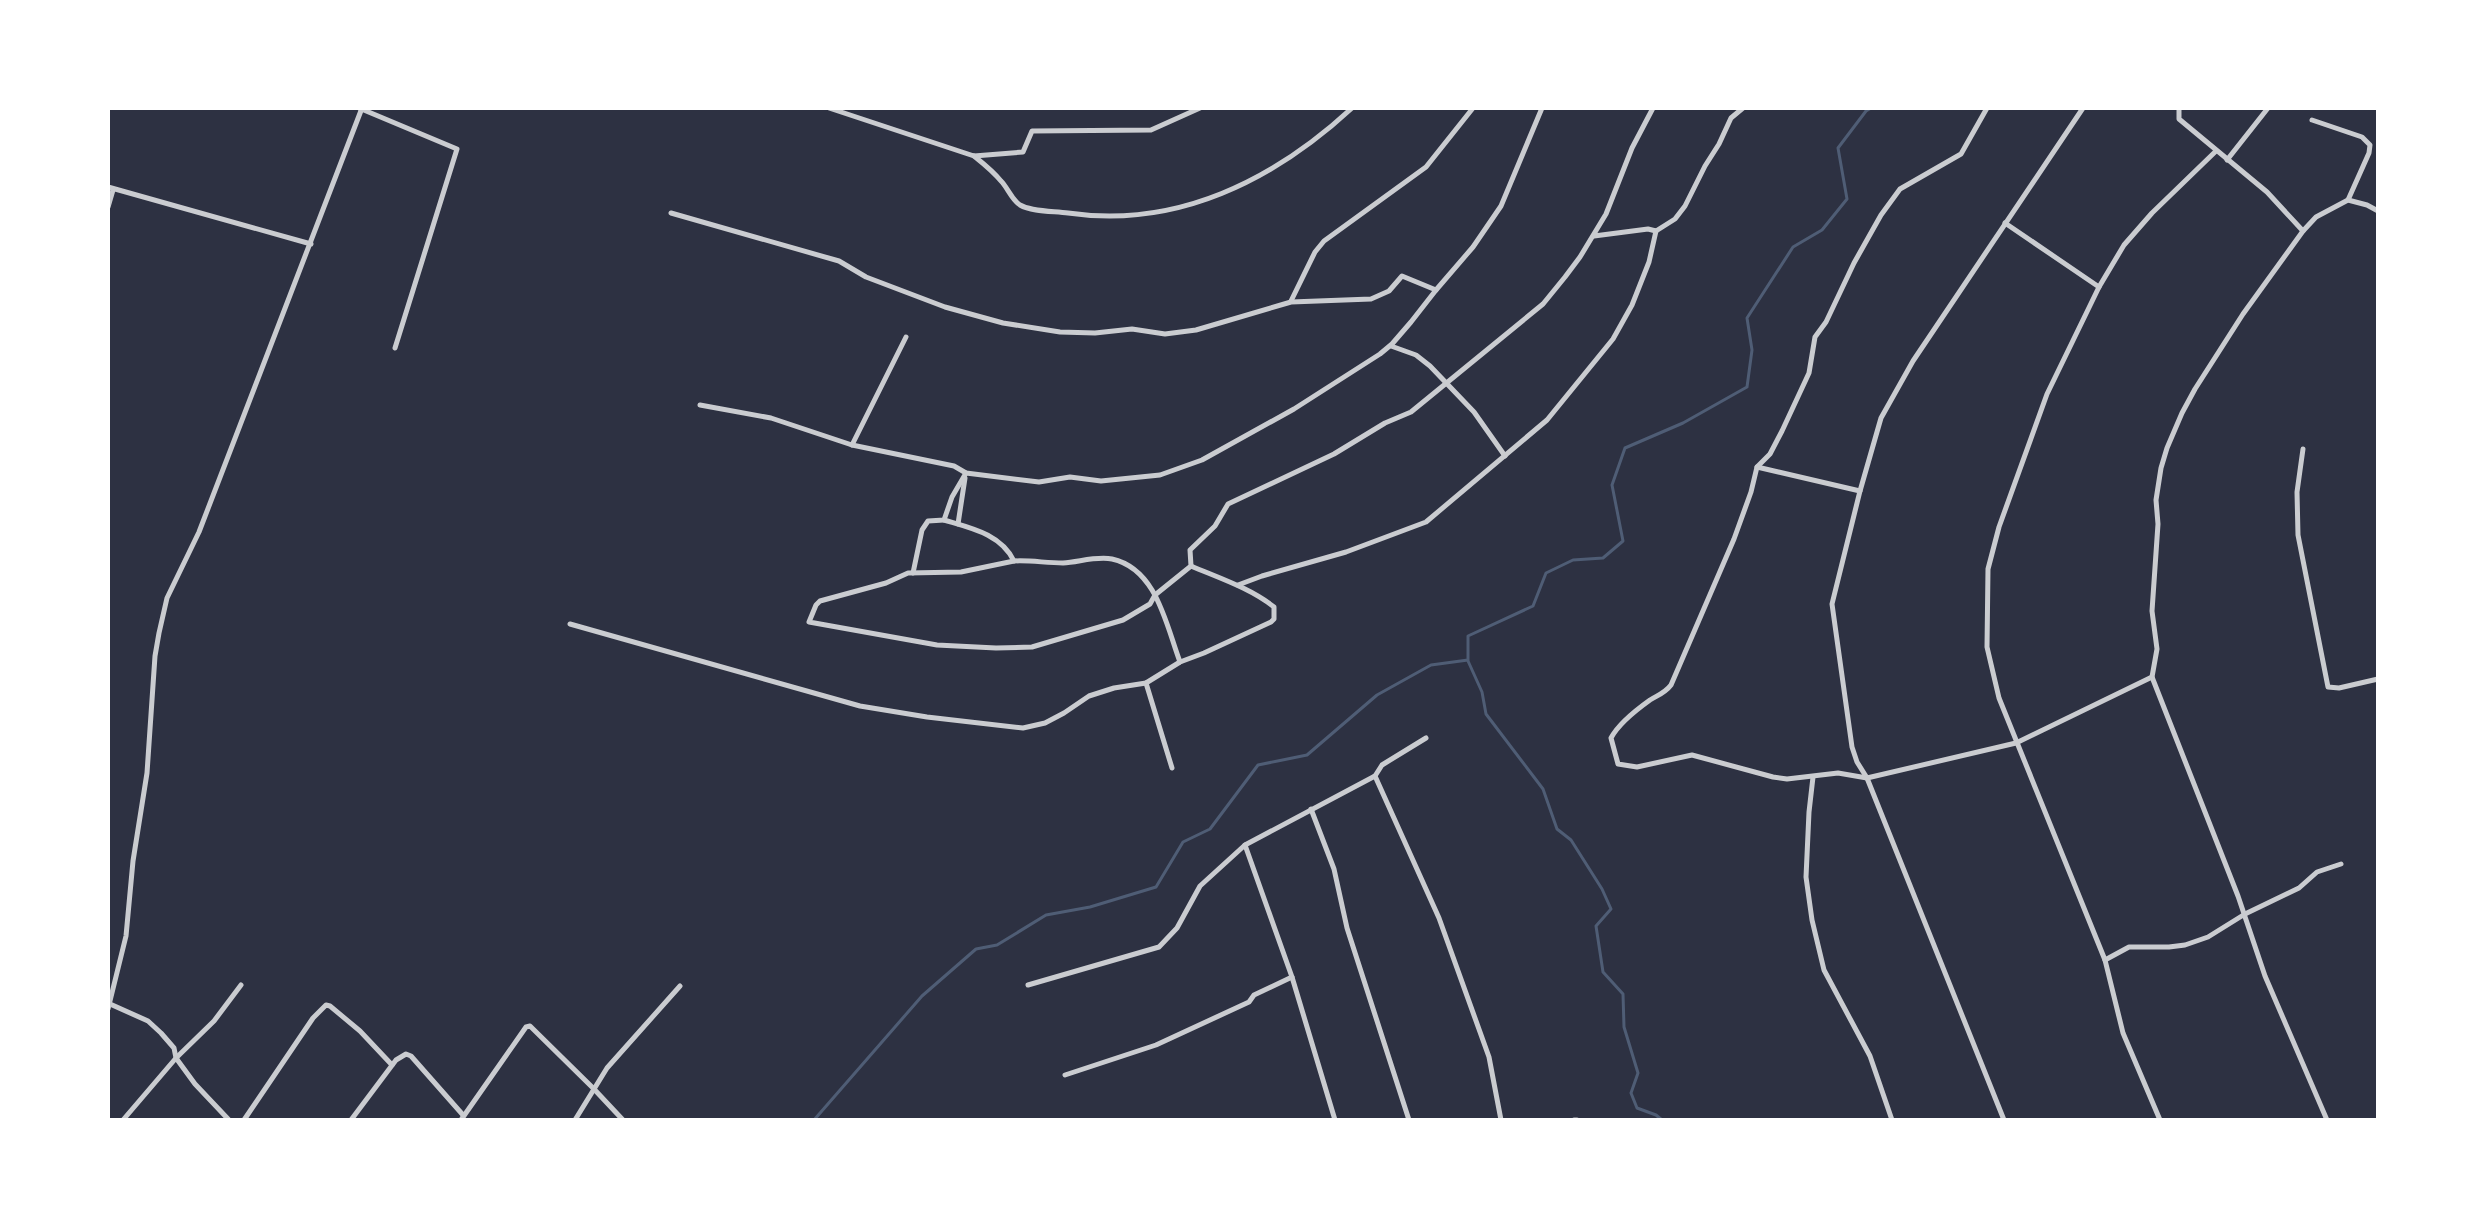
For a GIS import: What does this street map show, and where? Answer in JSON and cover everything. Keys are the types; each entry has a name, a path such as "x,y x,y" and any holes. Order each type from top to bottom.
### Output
{"street":[{"path":"229,1120 195,1084 176,1058 174,1048 148,1021 109,1006 126,936 133,861 147,773 155,656 167,598 199,532 311,244 360,108 457,149 395,348"},
{"path":"829,108 974,156 1025,207 1086,216 1142,215 1213,199 1286,159 1319,137 1352,108"},
{"path":"974,156 1023,152 1032,131 1151,130 1200,108"},
{"path":"1291,302 1315,252 1324,241 1426,167 1473,108"},
{"path":"700,405 771,418 852,445 954,466 966,473 1039,482 1070,477 1101,481 1160,475 1202,460 1294,409 1390,346 1473,247 1501,206 1542,108"},
{"path":"1191,566 1190,550 1215,526 1228,504 1334,454 1385,423 1411,412 1543,304 1580,257 1606,214 1632,148 1653,108"},
{"path":"1238,585 1346,552 1426,522 1547,420 1613,339 1632,305 1649,262 1656,231 1675,219 1685,206 1731,118 1743,108"},
{"path":"1987,108 1961,154 1900,189 1881,215 1826,322 1815,337 1809,373 1770,454 1757,467 1738,529 1671,685 1616,729 1611,738 1615,757 1621,766 1637,767 1692,755 1773,777 1813,777 1838,773 1867,778 2016,743 2152,677"},
{"path":"2004,1120 1852,747 1832,604 1881,418 1913,361 2083,108"},
{"path":"2179,108 2179,119 2267,192 2303,231"},
{"path":"2227,160 2268,108"},
{"path":"2312,120 2362,137 2370,145 2369,153 2348,200 2316,217 2303,231 2243,314 2195,389 2167,448 2156,500 2158,524 2152,611 2157,649 2152,677 2245,914 2265,976 2327,1120"},
{"path":"2160,1120 2123,1033 2105,960 1999,698 1987,647 1988,569 1999,527 2047,394 2099,287 2124,245 2216,151"},
{"path":"108,207 110,188 311,244"},
{"path":"2348,200 2378,211"},
{"path":"671,213 839,261 866,277 945,307 1003,323 1060,332 1148,329 1165,334 1179,333 1291,302 1371,299 1389,291 1402,276 1436,290"},
{"path":"2005,223 2099,287"},
{"path":"1593,236 1648,229 1656,231"},
{"path":"852,445 906,337"},
{"path":"1390,346 1422,359 1448,383 1474,412 1505,456"},
{"path":"2303,449 2297,492 2298,535 2328,687 2339,688 2378,679"},
{"path":"1757,467 1860,491"},
{"path":"944,520 952,497 966,473"},
{"path":"958,524 966,473"},
{"path":"913,573 922,530 928,521 944,520 997,538 1009,550 1014,561"},
{"path":"1180,662 1155,595 1148,581 1135,569 1109,558 1063,563 1024,560 961,572 908,573 886,583 820,601 809,622 937,645 1032,647 1123,620 1150,604 1155,595 1191,566"},
{"path":"570,624 860,706 1023,728 1045,723 1089,696 1146,683 1180,662 1274,619 1274,607 1238,585 1191,566"},
{"path":"1146,683 1172,768"},
{"path":"1028,985 1159,947 1177,928 1200,886 1245,845 1375,776 1382,765 1426,738"},
{"path":"1375,776 1439,918 1489,1057 1501,1120"},
{"path":"1813,777 1806,877 1812,920 1824,970 1870,1056 1892,1120"},
{"path":"1311,809 1334,869 1347,928 1409,1120"},
{"path":"1245,845 1292,977 1335,1120"},
{"path":"2105,960 2129,947 2185,945 2208,937 2245,914 2299,888 2326,868 2341,864"},
{"path":"1065,1075 1156,1045 1250,1001 1254,995 1292,977"},
{"path":"123,1120 176,1058 214,1021 241,985"},
{"path":"575,1120 607,1068 680,986"},
{"path":"244,1120 313,1018 326,1005 360,1031 392,1065"},
{"path":"351,1120 403,1055 411,1056 462,1117 526,1027 532,1027 623,1120"}],"waterway":[{"path":"814,1120 922,996 976,949 997,945 1046,915 1090,907 1156,887 1183,842 1210,829 1258,765 1307,755 1377,695 1431,665 1468,660 1468,636 1533,606 1546,573 1573,560 1603,558 1623,541 1612,485 1625,448 1683,423 1747,387 1752,350 1747,318 1793,247 1822,230 1847,199 1838,148 1871,108"},
{"path":"1468,661 1482,692 1486,714 1543,789 1557,829 1571,840 1611,909 1596,926 1603,972 1623,994 1624,1027 1638,1073 1631,1093 1637,1108 1662,1120"}]}
